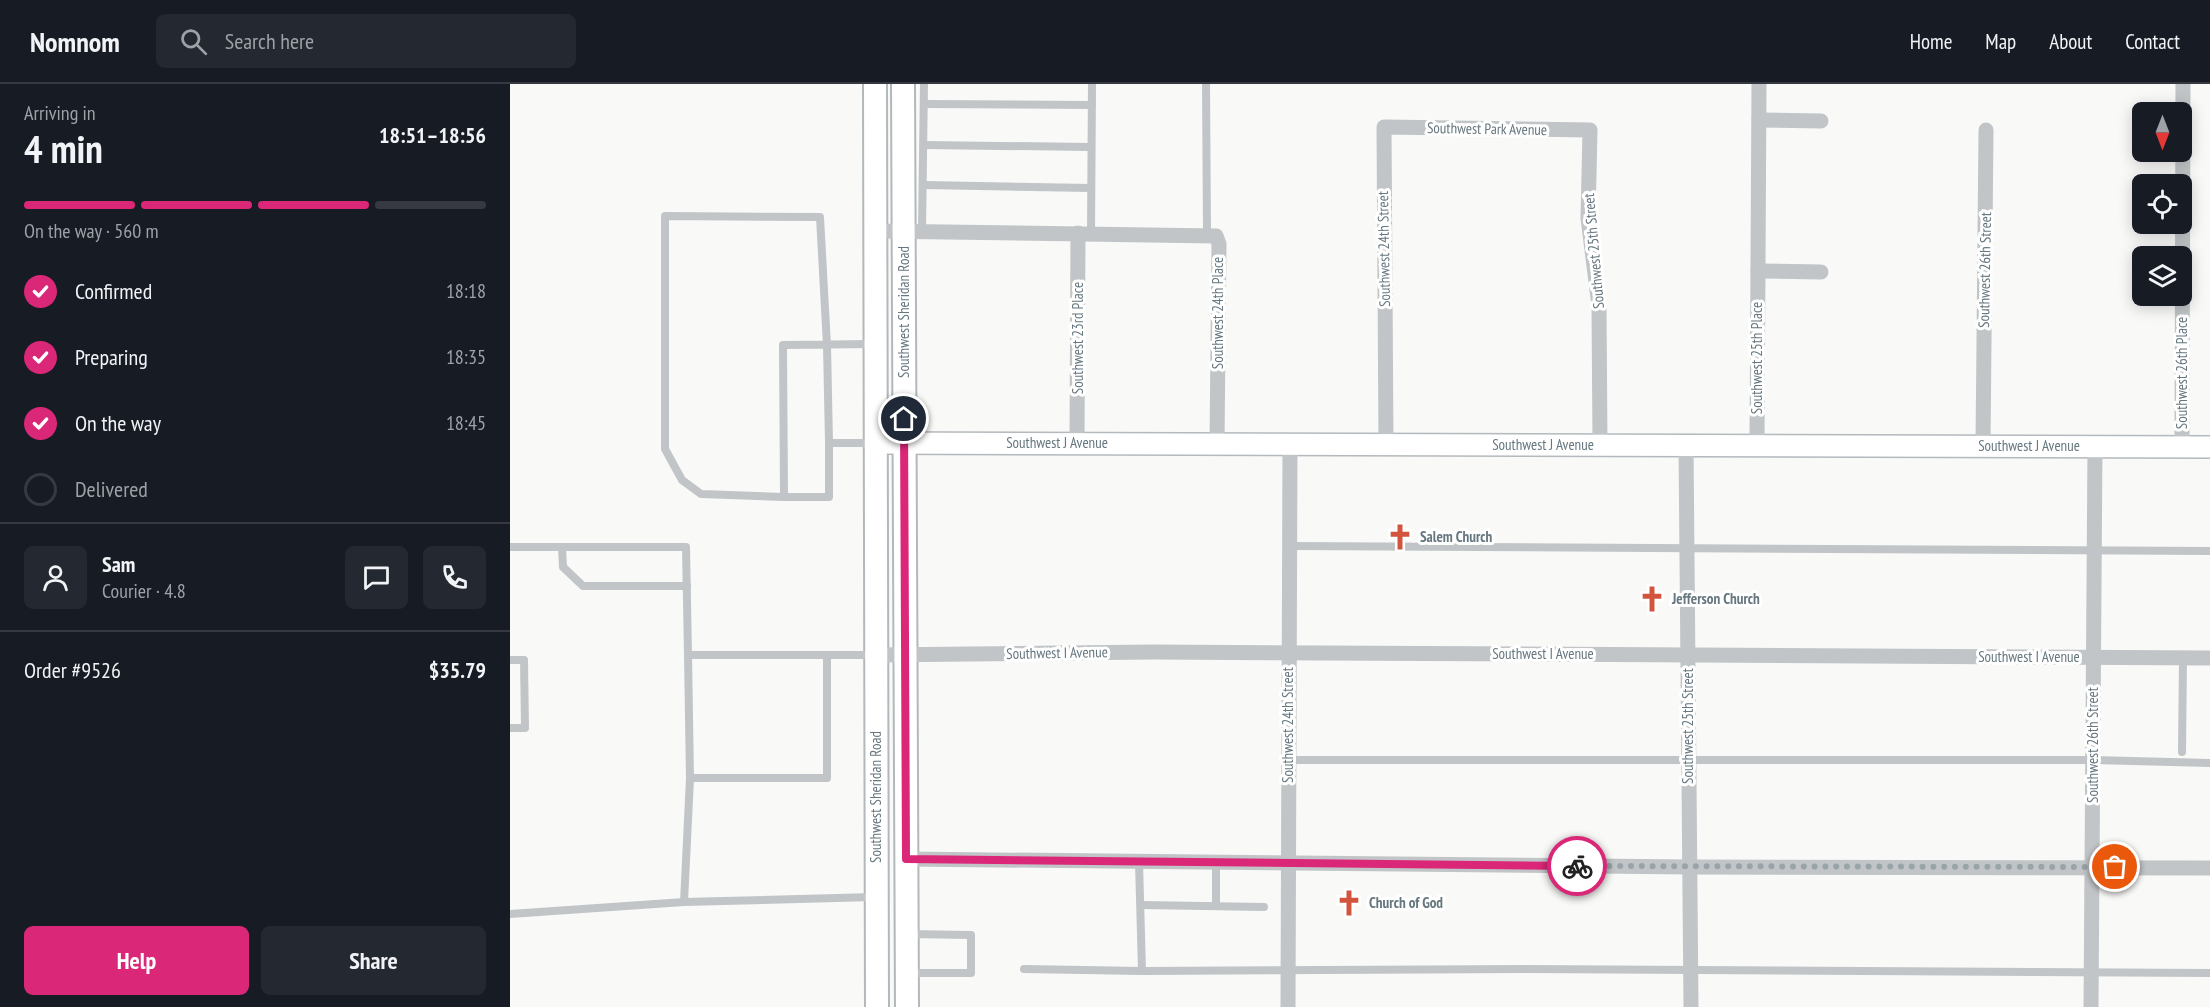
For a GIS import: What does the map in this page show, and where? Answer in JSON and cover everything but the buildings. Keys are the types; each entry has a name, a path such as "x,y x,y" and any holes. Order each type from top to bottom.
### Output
{"main road":[{"name":"Southwest Sheridan Road","path":"875,84 877,1007"},
{"name":"Southwest Sheridan Road","path":"903,84 913,231 904,443 907,1007"}],"street":[{"name":"Southwest 25th Place","path":"1757,445 1759,84"},
{"name":"Southwest 26th Place","path":"2182,447 2183,84"},
{"path":"1759,120 1821,121"},
{"name":"Southwest Park Avenue","path":"1384,127 1590,130"},
{"name":"Southwest 24th Street","path":"1384,127 1386,444"},
{"name":"Southwest 25th Street","path":"1590,130 1588,218 1599,306 1600,445"},
{"name":"Southwest 26th Street","path":"1983,446 1986,130"},
{"path":"875,231 1207,234"},
{"name":"Southwest 23rd Place","path":"1077,443 1084,233"},
{"name":"Southwest 24th Place","path":"1207,234 1216,236 1219,244 1217,444"},
{"path":"1758,271 1821,272"},
{"name":"Southwest J Avenue","path":"876,443 2210,447"},
{"name":"Southwest 24th Street","path":"1288,1007 1290,444"},
{"name":"Southwest 25th Street","path":"1686,445 1691,1007"},
{"name":"Southwest 26th Street","path":"2091,1007 2095,446"},
{"name":"Southwest I Avenue","path":"876,655 1288,653 2210,658"},
{"path":"906,859 1690,867 2210,868"}],"lane":[{"path":"913,231 924,185 924,84"},
{"path":"1084,233 1091,188 1092,84"},
{"path":"1206,84 1207,234"},
{"path":"924,104 1092,105"},
{"path":"924,146 1091,147"},
{"path":"924,185 1091,188"},
{"path":"665,216 820,217 827,345 829,497 701,494 682,480 665,449 665,216"},
{"path":"784,497 783,345 875,344"},
{"path":"829,443 876,443"},
{"path":"1290,546 2210,551"},
{"path":"510,547 686,547 690,778 684,902"},
{"path":"562,547 563,567 583,586 687,586"},
{"path":"688,655 876,655"},
{"path":"690,778 827,778 827,655"},
{"path":"2182,752 2183,658"},
{"path":"510,660 524,660 525,728 510,728"},
{"path":"1288,760 2092,760 2210,763"},
{"path":"1139,862 1142,971"},
{"path":"1215,862 1215,906"},
{"path":"510,914 684,902 876,897"},
{"path":"1141,905 1264,907"},
{"path":"907,934 971,935 971,973 907,973"},
{"path":"1024,969 1288,972 1690,969 2210,973"}],"way so far":[{"path":"1577,866 2115,867"}],"place":[{"name":"Salem Church","path":"1400,537"},
{"name":"Jefferson Church","path":"1652,599"},
{"name":"Church of God","path":"1349,903"}],"route":[{"path":"904,419 906,859 1577,866"}]}
